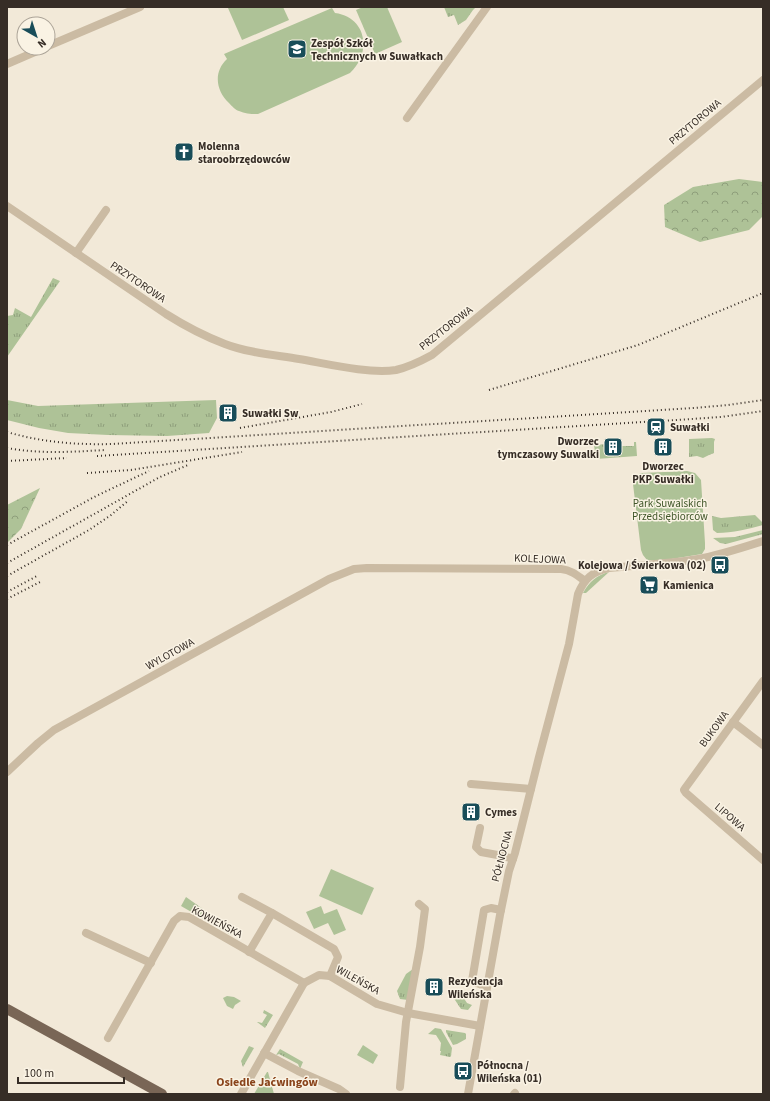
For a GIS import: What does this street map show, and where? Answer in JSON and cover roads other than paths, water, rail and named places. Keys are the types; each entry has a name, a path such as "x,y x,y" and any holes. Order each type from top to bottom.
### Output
{"main road":[{"path":"7,1009 162,1094"}],"street":[{"path":"56,43 140,7"},
{"path":"407,118 487,7"},
{"path":"7,64 26,56"},
{"name":"PRZYTOROWA","path":"7,206 166,314 192,330 226,345 260,353 357,369 377,371 396,370 414,365 432,355 457,336 763,80"},
{"path":"76,253 106,210"},
{"path":"584,581 595,572 602,569 698,559 763,542"},
{"name":"KOLEJOWA","path":"354,569 561,569 574,573 584,581"},
{"name":"WYLOTOWA","path":"7,772 54,730 329,579 354,569"},
{"name":"PÓŁNOCNA","path":"468,1094 509,871 569,644 578,594 584,581"},
{"name":"BUKOWA","path":"684,790 763,681"},
{"path":"733,722 763,745"},
{"path":"471,784 531,789"},
{"name":"LIPOWA","path":"684,790 686,794 763,860"},
{"path":"480,828 476,847 481,852 513,859"},
{"path":"242,897 334,949 338,957 330,976"},
{"path":"400,1087 408,1013 425,909 419,904"},
{"path":"487,987 472,981 484,910 491,908 501,910"},
{"path":"249,952 272,913"},
{"name":"KOWIEŃSKA","path":"108,1038 174,921 180,916 189,917 304,983"},
{"path":"86,933 150,963"},
{"name":"WILEŃSKA","path":"304,983 319,975 330,976 377,1004 408,1013 480,1026"},
{"path":"241,1094 304,983"},
{"path":"264,1054 346,1094"}],"railway":[{"path":"489,390 638,345 763,293"},
{"path":"7,432 59,442 112,444 694,408 763,400"},
{"path":"240,428 331,412 362,404"},
{"path":"97,456 721,417 763,411"},
{"path":"7,448 44,452 105,450"},
{"path":"87,473 131,470 242,452"},
{"path":"7,461 67,458"},
{"path":"7,563 160,477 188,465"},
{"path":"7,545 96,496 149,471"},
{"path":"7,576 89,530 129,500"},
{"path":"7,592 37,576"},
{"path":"7,599 40,582"}],"place":[{"name":"Zespół Szkół Technicznych w Suwałkach","path":"297,49"},
{"name":"Molenna staroobrzędowców","path":"184,152"},
{"name":"Suwałki Sw","path":"228,413"},
{"name":"Suwałki","path":"656,427"},
{"name":"Dworzec tymczasowy Suwalki","path":"613,447"},
{"name":"Dworzec PKP Suwałki","path":"663,447"},
{"name":"Kolejowa / Świerkowa (02)","path":"720,565"},
{"name":"Kamienica","path":"649,585"},
{"name":"Cymes","path":"471,812"},
{"name":"Rezydencja Wileńska","path":"434,987"},
{"name":"Północna / Wileńska (01)","path":"463,1071"}],"district":[{"name":"Osiedle Jaćwingów","path":"267,1082"}],"park label":[{"name":"Park Suwalskich Przedsiębiorców","path":"670,509"}]}
